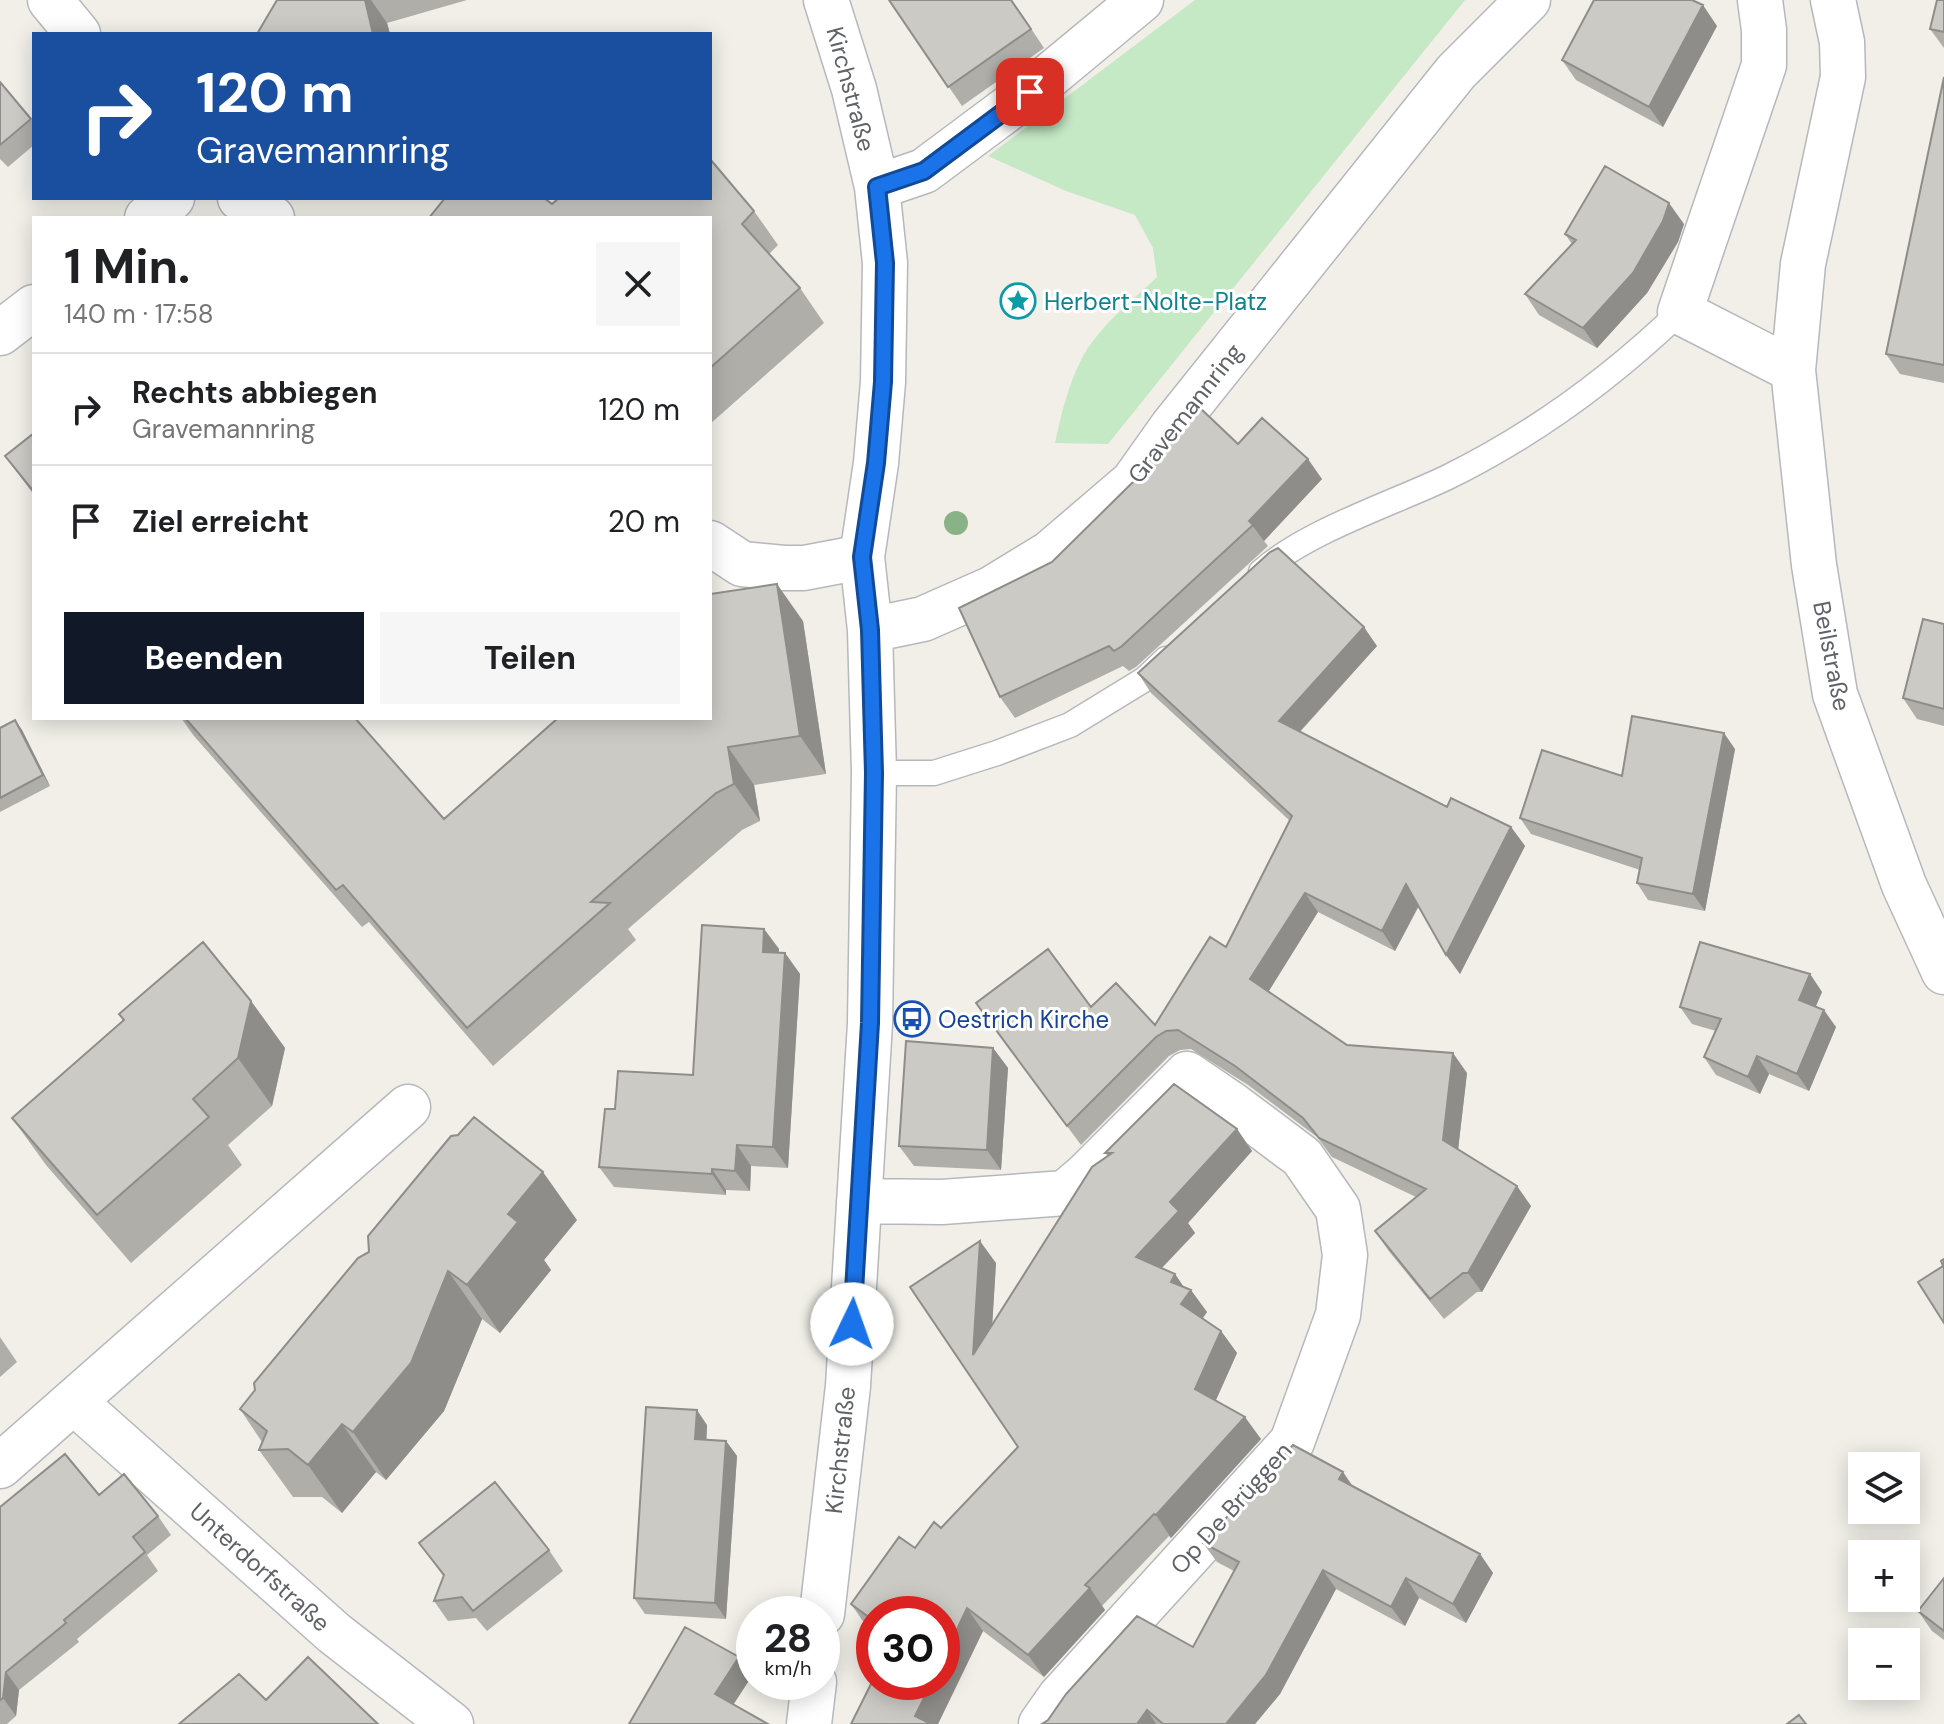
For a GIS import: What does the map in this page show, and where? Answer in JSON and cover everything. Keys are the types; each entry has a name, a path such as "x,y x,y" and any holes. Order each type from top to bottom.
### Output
{"street":[{"path":"50,0 76,32"},
{"name":"Kirchstraße","path":"824,1596 848,1386 870,1023 874,773 870,630 862,557 876,463 883,382 885,263 877,187 854,89 826,0"},
{"path":"877,187 924,171 934,164 1030,92 1141,0"},
{"name":"Gravemannring","path":"870,630 923,619 991,589 1050,553 1133,482 1172,427 1456,72 1528,0"},
{"path":"1760,0 1764,65 1680,312 1793,370"},
{"name":"Beilstraße","path":"1833,0 1842,42 1843,77 1803,264 1793,370 1814,565 1835,694 1904,885 1944,972"},
{"path":"150,216 170,200"},
{"path":"243,200 269,216"},
{"path":"0,333 32,309"},
{"path":"712,544 742,564 770,567 804,568 862,557"},
{"name":"Op De Brüggen","path":"859,1201 942,1202 1065,1193 1187,1074 1302,1157 1338,1209 1345,1255 1338,1315 1292,1442 1060,1697 1041,1724"},
{"path":"0,1466 408,1107"},
{"name":"Unterdorfstraße","path":"74,1402 334,1633 451,1724"},
{"path":"809,1724 812,1700"}],"lane":[{"path":"1245,587 1275,559 1448,477 1539,427 1629,361 1680,312"},
{"path":"874,773 934,773 1070,725 1145,679 1179,647"}],"green space":[{"path":"1195,0 1465,0 1108,444 1055,443 1069,390 1088,348 1157,277 1153,248 1135,215 1066,191 988,156"}],"building":[{"path":"277,0 365,0 373,32 258,32"},
{"path":"889,0 1011,0 1031,29 948,87"},
{"path":"1594,0 1692,0 1703,5 1649,107 1562,60"},
{"path":"1937,0 1944,0 1944,32 1930,29"},
{"path":"1944,77 1944,365 1886,354"},
{"path":"0,82 31,119 0,145"},
{"path":"712,161 754,211 742,224 800,288 712,366 712,216 431,216 443,200 547,200 552,204 557,200 712,200"},
{"path":"1605,166 1669,203 1663,221 1633,273 1583,328 1525,294 1576,240 1565,234"},
{"path":"1198,406 1238,444 1262,418 1308,459 1249,521 1253,525 1122,646 1114,651 1109,646 1000,697 959,608 1052,562 1135,480 1163,442"},
{"path":"32,435 32,490 5,456"},
{"path":"1278,548 1364,627 1279,721 1447,807 1451,798 1511,827 1446,955 1406,884 1382,931 1305,893 1250,979 1347,1045 1453,1053 1443,1140 1517,1186 1468,1273 1463,1273 1430,1299 1375,1231 1426,1189 1319,1138 1303,1118 1235,1066 1178,1030 1166,1031 1156,1037 1067,1126 976,1003 1048,949 1091,1007 1116,983 1155,1025 1210,937 1226,947 1292,816 1138,673"},
{"path":"777,584 800,736 728,747 734,784 716,793 591,902 610,903 467,1028 343,885 336,890 187,720 357,720 444,819 556,720 712,720 712,594"},
{"path":"1923,619 1944,624 1944,709 1903,698"},
{"path":"1632,716 1724,733 1693,894 1637,883 1642,858 1520,818 1542,750 1622,776"},
{"path":"15,720 43,775 0,798 0,728"},
{"path":"702,925 764,929 763,952 785,953 773,1147 737,1145 735,1171 712,1169 712,1174 599,1167 605,1109 615,1109 618,1071 693,1075"},
{"path":"203,942 251,1001 238,1058 193,1099 209,1117 97,1215 12,1118 124,1020 119,1014"},
{"path":"1700,942 1810,974 1799,1000 1824,1010 1797,1074 1757,1056 1748,1077 1704,1057 1721,1019 1680,1007"},
{"path":"906,1041 993,1048 987,1150 899,1146"},
{"path":"1174,1084 1237,1129 1170,1202 1179,1211 1136,1257 1175,1274 1171,1282 1191,1290 1181,1304 1221,1331 1195,1389 1245,1417 1156,1515 1085,1585 1090,1588 1028,1655 967,1608 960,1623 960,1596 857,1596 899,1537 915,1548 934,1522 941,1528 1018,1447 910,1287 980,1241 973,1355 1092,1167 1112,1153 1105,1153"},
{"path":"474,1117 543,1172 508,1214 518,1222 467,1285 448,1271 411,1363 353,1432 342,1424 308,1465 288,1449 259,1450 267,1431 240,1409 255,1390 254,1383 358,1258 369,1252 368,1236 451,1136 458,1135"},
{"path":"1944,1259 1944,1323 1918,1282 1943,1266 1941,1261"},
{"path":"646,1407 697,1410 695,1439 726,1441 715,1603 634,1598"},
{"path":"1293,1445 1343,1472 1339,1479 1480,1554 1453,1604 1406,1578 1391,1607 1323,1570 1266,1675 1226,1724 1163,1724 1147,1710 1137,1724 1042,1724 1137,1616 1193,1647 1239,1562 1203,1543"},
{"path":"65,1454 99,1495 124,1474 158,1516 133,1537 145,1552 6,1672 3,1698 0,1700 0,1507"},
{"path":"495,1482 549,1550 473,1611 462,1597 434,1601 444,1575 419,1543"},
{"path":"1944,1578 1944,1631 1919,1612"},
{"path":"685,1627 736,1655 736,1662 715,1694 768,1724 629,1724"},
{"path":"308,1657 378,1724 179,1724 239,1674 266,1700"},
{"path":"863,1700 923,1700 915,1716 931,1724 851,1724"},
{"path":"1799,1715 1806,1724 1787,1724"}],"place":[{"name":"Herbert-Nolte-Platz","path":"1018,301"},
{"name":"Oestrich Kirche","path":"912,1019"}],"route":[{"path":"852,1324 870,1023 874,773 870,630 862,557 876,463 883,382 885,263 877,187 924,171 1030,92"}]}
